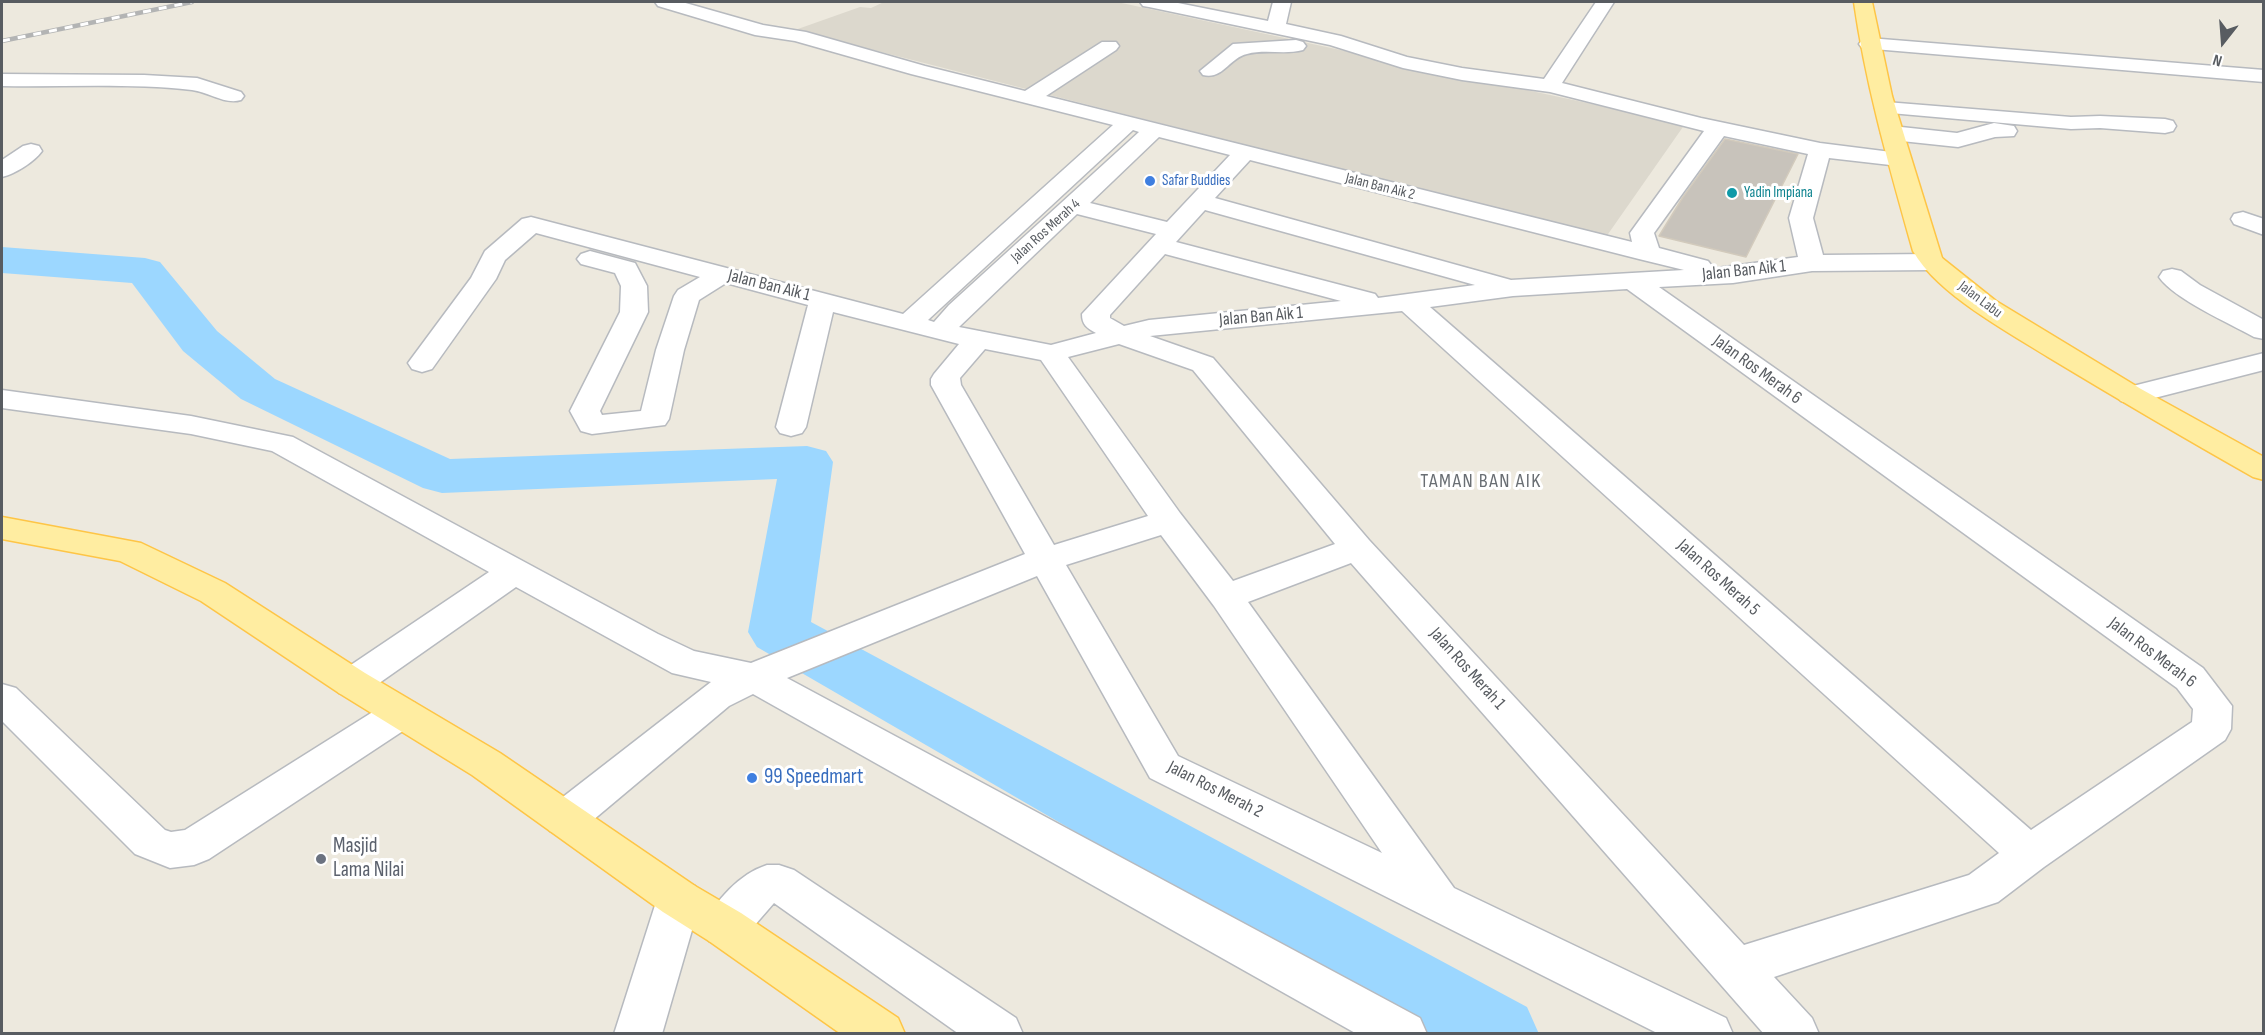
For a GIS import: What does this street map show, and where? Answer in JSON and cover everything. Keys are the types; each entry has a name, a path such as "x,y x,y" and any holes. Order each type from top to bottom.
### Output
{"main road":[{"name":"Jalan Labu","path":"1863,2 1869,44 1892,133 1926,251 1932,262 1986,307 2131,395 2264,470"},
{"path":"2,528 129,551 213,592 352,683 486,764 679,899 725,927 881,1034"}],"street":[{"name":"Jalan Ban Aik 2","path":"664,2 762,32 780,32 799,36 918,70 1616,245 1639,271"},
{"path":"1149,2 1315,36 1403,62 1462,74 1550,86 1718,128 1820,150 1899,159"},
{"path":"1275,29 1282,2"},
{"path":"1550,86 1605,2"},
{"path":"1210,71 1239,48 1304,46 1315,36"},
{"path":"1869,44 2264,76"},
{"path":"1028,98 1110,45"},
{"path":"2,80 144,81 197,84 234,96"},
{"path":"1886,108 2071,123 2100,122 2165,126"},
{"path":"909,322 1128,123"},
{"path":"1639,271 1642,233 1718,128"},
{"name":"Jalan Ros Merah 4","path":"958,337 959,311 1154,130"},
{"path":"1892,133 1958,140 1994,130 2095,137"},
{"path":"1812,263 1801,218 1820,150"},
{"path":"2,155 31,151 2,170"},
{"path":"1165,238 1244,153"},
{"path":"1198,201 1513,288"},
{"path":"1074,206 1165,238 1398,304"},
{"name":"Jalan Ban Aik 1","path":"422,363 483,279 495,256 531,224 909,322 958,337 1051,353 1149,328 1398,304 1639,271 1733,275 1812,263 1932,262"},
{"name":"Jalan Ros Merah 1","path":"1165,238 1096,314 1096,322 1122,336 1203,364 1357,548 1738,968 1795,1034"},
{"path":"604,243 583,257 626,268 634,286 634,312 585,411 592,425 654,419 670,350 687,296"},
{"name":"Jalan Ros Merah 6","path":"1639,271 2190,678 2213,706 2211,729 2029,854 1983,889 1738,968"},
{"path":"634,312 687,296 723,274"},
{"path":"2172,277 2191,291 2264,331"},
{"path":"791,427 824,300"},
{"name":"Jalan Ros Merah 5","path":"1398,304 2029,854"},
{"name":"Jalan Ros Merah 2","path":"958,337 945,378 945,385 1164,766 1709,1034"},
{"path":"1051,353 1168,520 1226,597 1439,902"},
{"path":"2131,395 2264,361"},
{"path":"2,399 191,425 282,444 685,663 768,671 1388,1030"},
{"path":"565,819 716,696 768,671 1046,559 1168,520"},
{"path":"1226,597 1357,548"},
{"path":"352,683 514,572"},
{"path":"2,698 150,842 170,850 194,847 401,713"},
{"path":"725,927 757,891 767,883 779,883 999,1034"},
{"path":"638,1034 679,899"}],"shaded area":[{"path":"884,2 1117,2 1685,124 1606,237 795,30 860,7 871,8"}],"building":[{"name":"Yadin Impiana","path":"1725,139 1798,154 1746,257 1659,236 1683,197"}],"waterway":[{"path":"2,260 145,271 200,341 258,389 442,476 807,462 779,632 1499,1034"}],"railway":[{"path":"2,41 192,2"}],"place":[{"name":"Safar Buddies","path":"1150,181"},
{"name":"Yadin Impiana","path":"1732,193"},
{"name":"99 Speedmart","path":"752,778"},
{"name":"Masjid Lama Nilai","path":"321,859"}],"district":[{"name":"TAMAN BAN AIK","path":"1481,482"}]}
